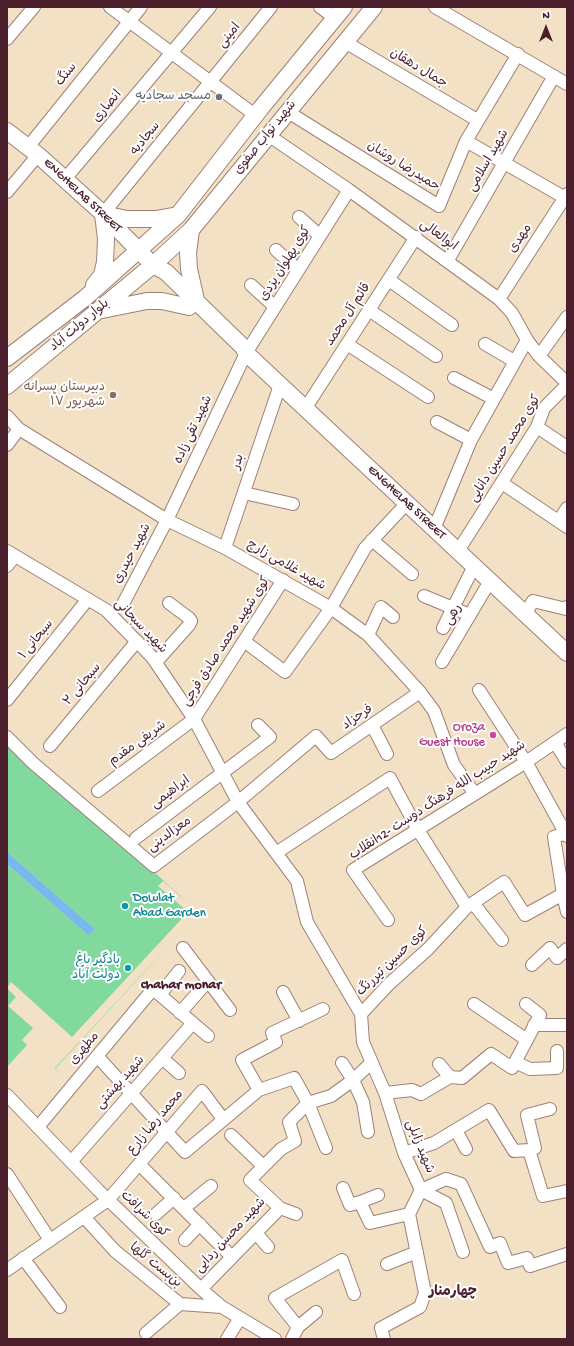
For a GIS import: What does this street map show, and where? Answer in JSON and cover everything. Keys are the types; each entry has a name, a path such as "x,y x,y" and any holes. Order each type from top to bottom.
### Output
{"main road":[{"name":"شهید نواب صفوی","path":"153,265 191,230 374,7"},
{"name":"شهید نواب صفوی","path":"139,251 178,215 255,115 339,12"},
{"name":"ENGHELAB STREET","path":"7,131 65,179 103,214 153,265 166,272 193,304 244,347 246,353 567,653"},
{"path":"85,298 102,275 105,262 103,214 127,219 149,219 178,215"},
{"path":"98,311 147,301 193,304 188,253 191,230"},
{"name":"بلوار دولت آباد","path":"7,358 85,298 139,251"},
{"name":"بلوار دولت آباد","path":"7,386 153,265"}],"street":[{"path":"7,39 34,7"},
{"path":"110,7 255,115"},
{"name":"سنگ","path":"7,192 33,151 129,21 141,7"},
{"name":"انصاری","path":"65,179 210,7"},
{"name":"امینی","path":"211,82 272,7"},
{"path":"320,7 339,12"},
{"path":"435,7 518,54 567,84"},
{"name":"جمال دهقان","path":"345,42 477,120"},
{"name":"حمیدرضا روشان","path":"288,112 439,206 466,141 477,120 518,54"},
{"name":"شهید اسلامی","path":"448,260 554,76"},
{"name":"سجادیه","path":"103,214 211,82"},
{"name":"ابوالعالی","path":"268,135 416,237 499,299 512,313 527,340 539,356 567,384"},
{"path":"466,141 566,197"},
{"name":"کوی پهلوان یزدی","path":"246,353 349,190"},
{"name":"مهدی","path":"499,299 566,197"},
{"path":"299,217 320,236"},
{"name":"قائم آل محمد","path":"306,409 416,237"},
{"path":"276,250 298,270"},
{"path":"389,280 452,325"},
{"path":"251,285 275,307"},
{"path":"369,310 436,356"},
{"path":"539,356 567,317"},
{"path":"434,528 471,440 527,340"},
{"path":"347,344 428,397"},
{"path":"485,344 514,362"},
{"name":"شهید تقی زاده","path":"167,520 246,353"},
{"path":"454,378 494,399"},
{"name":"کوی محمد حسین دانایی","path":"458,551 537,427 544,408 567,384"},
{"name":"بدر","path":"225,548 280,385"},
{"path":"7,416 19,429 7,445"},
{"path":"437,422 471,440"},
{"path":"537,427 567,447"},
{"name":"شهید غلامی زارچ","path":"19,429 167,520 225,548 331,608 368,635 420,692 434,711 454,765 475,794"},
{"path":"502,483 563,524 567,508"},
{"path":"244,493 293,504"},
{"path":"244,641 284,672 331,608 365,548 407,504"},
{"name":"شهید حیدری","path":"124,602 167,520"},
{"path":"372,540 412,574"},
{"path":"7,566 11,553"},
{"name":"شهید سبحانی","path":"11,553 106,610 137,641 156,662 194,719 223,771 238,802"},
{"path":"442,628 474,566"},
{"name":"کوی شهید محمد صادق فرجی","path":"194,719 283,580"},
{"name":"رهی","path":"442,662 490,581"},
{"path":"424,596 470,615"},
{"name":"سبحانی ۱","path":"7,700 88,599"},
{"path":"525,614 533,601 566,609 567,607"},
{"path":"156,662 191,621 168,603"},
{"path":"368,635 381,608 393,617"},
{"name":"سبحانی ۲","path":"50,746 137,641"},
{"path":"479,690 563,820 566,835 554,837 567,911"},
{"name":"فرحزاد","path":"316,736 331,753 420,692"},
{"name":"شریفی مقدم","path":"98,790 194,719"},
{"name":"ابراهیمی","path":"136,838 270,737 258,725"},
{"path":"372,725 387,754"},
{"name":"شهید حبیب الله فرهنگ دوست -12انقلاب","path":"388,920 353,870 526,762 567,734"},
{"name":"معزالدینی","path":"7,737 34,763 154,866 238,802 316,736"},
{"path":"555,742 567,762"},
{"path":"276,853 390,778 418,830 470,905 502,940"},
{"name":"کوی حسین تیررنگ","path":"238,802 297,881 307,922 361,1014 389,984 428,949 470,905 504,882 525,915 563,894"},
{"path":"183,948 230,1010"},
{"path":"532,965 550,948 557,958 567,949"},
{"name":"مطهری","path":"38,1127 97,1056 157,992 179,971"},
{"path":"180,1013 208,981"},
{"path":"157,992 192,1024 208,1036"},
{"path":"283,992 299,1020"},
{"path":"474,1004 526,1040"},
{"path":"385,1093 412,1090 421,1094 450,1077 462,1078 491,1054 512,1068 540,1015 526,1004"},
{"path":"259,1090 242,1060 276,1042 272,1033 323,1009"},
{"name":"شهید زابلی","path":"361,1014 363,1042 385,1093 404,1153 421,1190 409,1214"},
{"name":"شهید بهشتی","path":"71,1162 192,1024"},
{"path":"534,1025 567,1025"},
{"path":"515,1062 530,1069 557,1068 557,1051"},
{"path":"97,1056 185,1152 259,1090 294,1078 308,1103 326,1148"},
{"path":"162,1058 179,1073"},
{"path":"342,1063 353,1080 363,1102 368,1132"},
{"name":"شهید محسن ردایی","path":"200,1289 280,1208 250,1180 281,1149 295,1141 289,1122 308,1103 331,1096 353,1080 371,1063"},
{"path":"438,1064 450,1077"},
{"name":"محمد رضا زارع","path":"7,1270 108,1200 202,1091 222,1120"},
{"name":"کوی شرافت","path":"7,1095 108,1200 200,1289 222,1307 276,1339"},
{"path":"404,1153 434,1143 489,1110 514,1151 529,1150 535,1148 527,1115 550,1109"},
{"path":"456,1130 466,1149"},
{"path":"231,1135 263,1166"},
{"path":"529,1150 543,1196 567,1191"},
{"path":"139,1164 232,1257"},
{"path":"7,1174 50,1240"},
{"path":"421,1190 446,1179 461,1184 490,1247 500,1243 508,1263 527,1258 530,1266 567,1254"},
{"path":"184,1208 211,1186"},
{"path":"343,1188 350,1205 378,1195"},
{"path":"421,1190 446,1203 463,1252"},
{"path":"156,1214 174,1198"},
{"path":"360,1202 370,1223 409,1214 425,1293 420,1307 381,1328 384,1339"},
{"path":"280,1208 296,1214"},
{"name":"بن‌بست گلها","path":"84,1217 115,1251 180,1304 146,1333"},
{"path":"185,1240 200,1224"},
{"path":"256,1233 268,1246"},
{"path":"387,1264 417,1252"},
{"path":"23,1258 60,1307"},
{"path":"298,1327 275,1298 342,1260 354,1294"},
{"path":"180,1304 222,1307"},
{"path":"292,1339 298,1327 316,1312"},
{"path":"227,1339 240,1318"}],"green space":[{"name":"Dowlat Abad Garden","path":"7,741 192,907 163,881 158,886 188,912 72,1037 11,982 7,988 7,864 89,936 95,929 7,852"},
{"path":"197,915 55,1069 55,1068"},
{"path":"7,988 16,997 8,1006 33,1028 22,1040 27,1045 7,1067"}],"water":[{"path":"7,852 95,929 89,936 7,864"}],"place":[{"name":"مسجد سجادیه","path":"219,97"},
{"name":"دبیرستان پسرانه ۱۷ شهریور","path":"113,395"},
{"name":"Oroza Guest House","path":"493,735"},
{"name":"Dowlat Abad Garden","path":"125,906"},
{"name":"بادگیر باغ دولت آباد","path":"128,968"}],"district":[{"name":"chahar monar","path":"181,986"},
{"name":"چهارمنار","path":"453,1293"}]}
